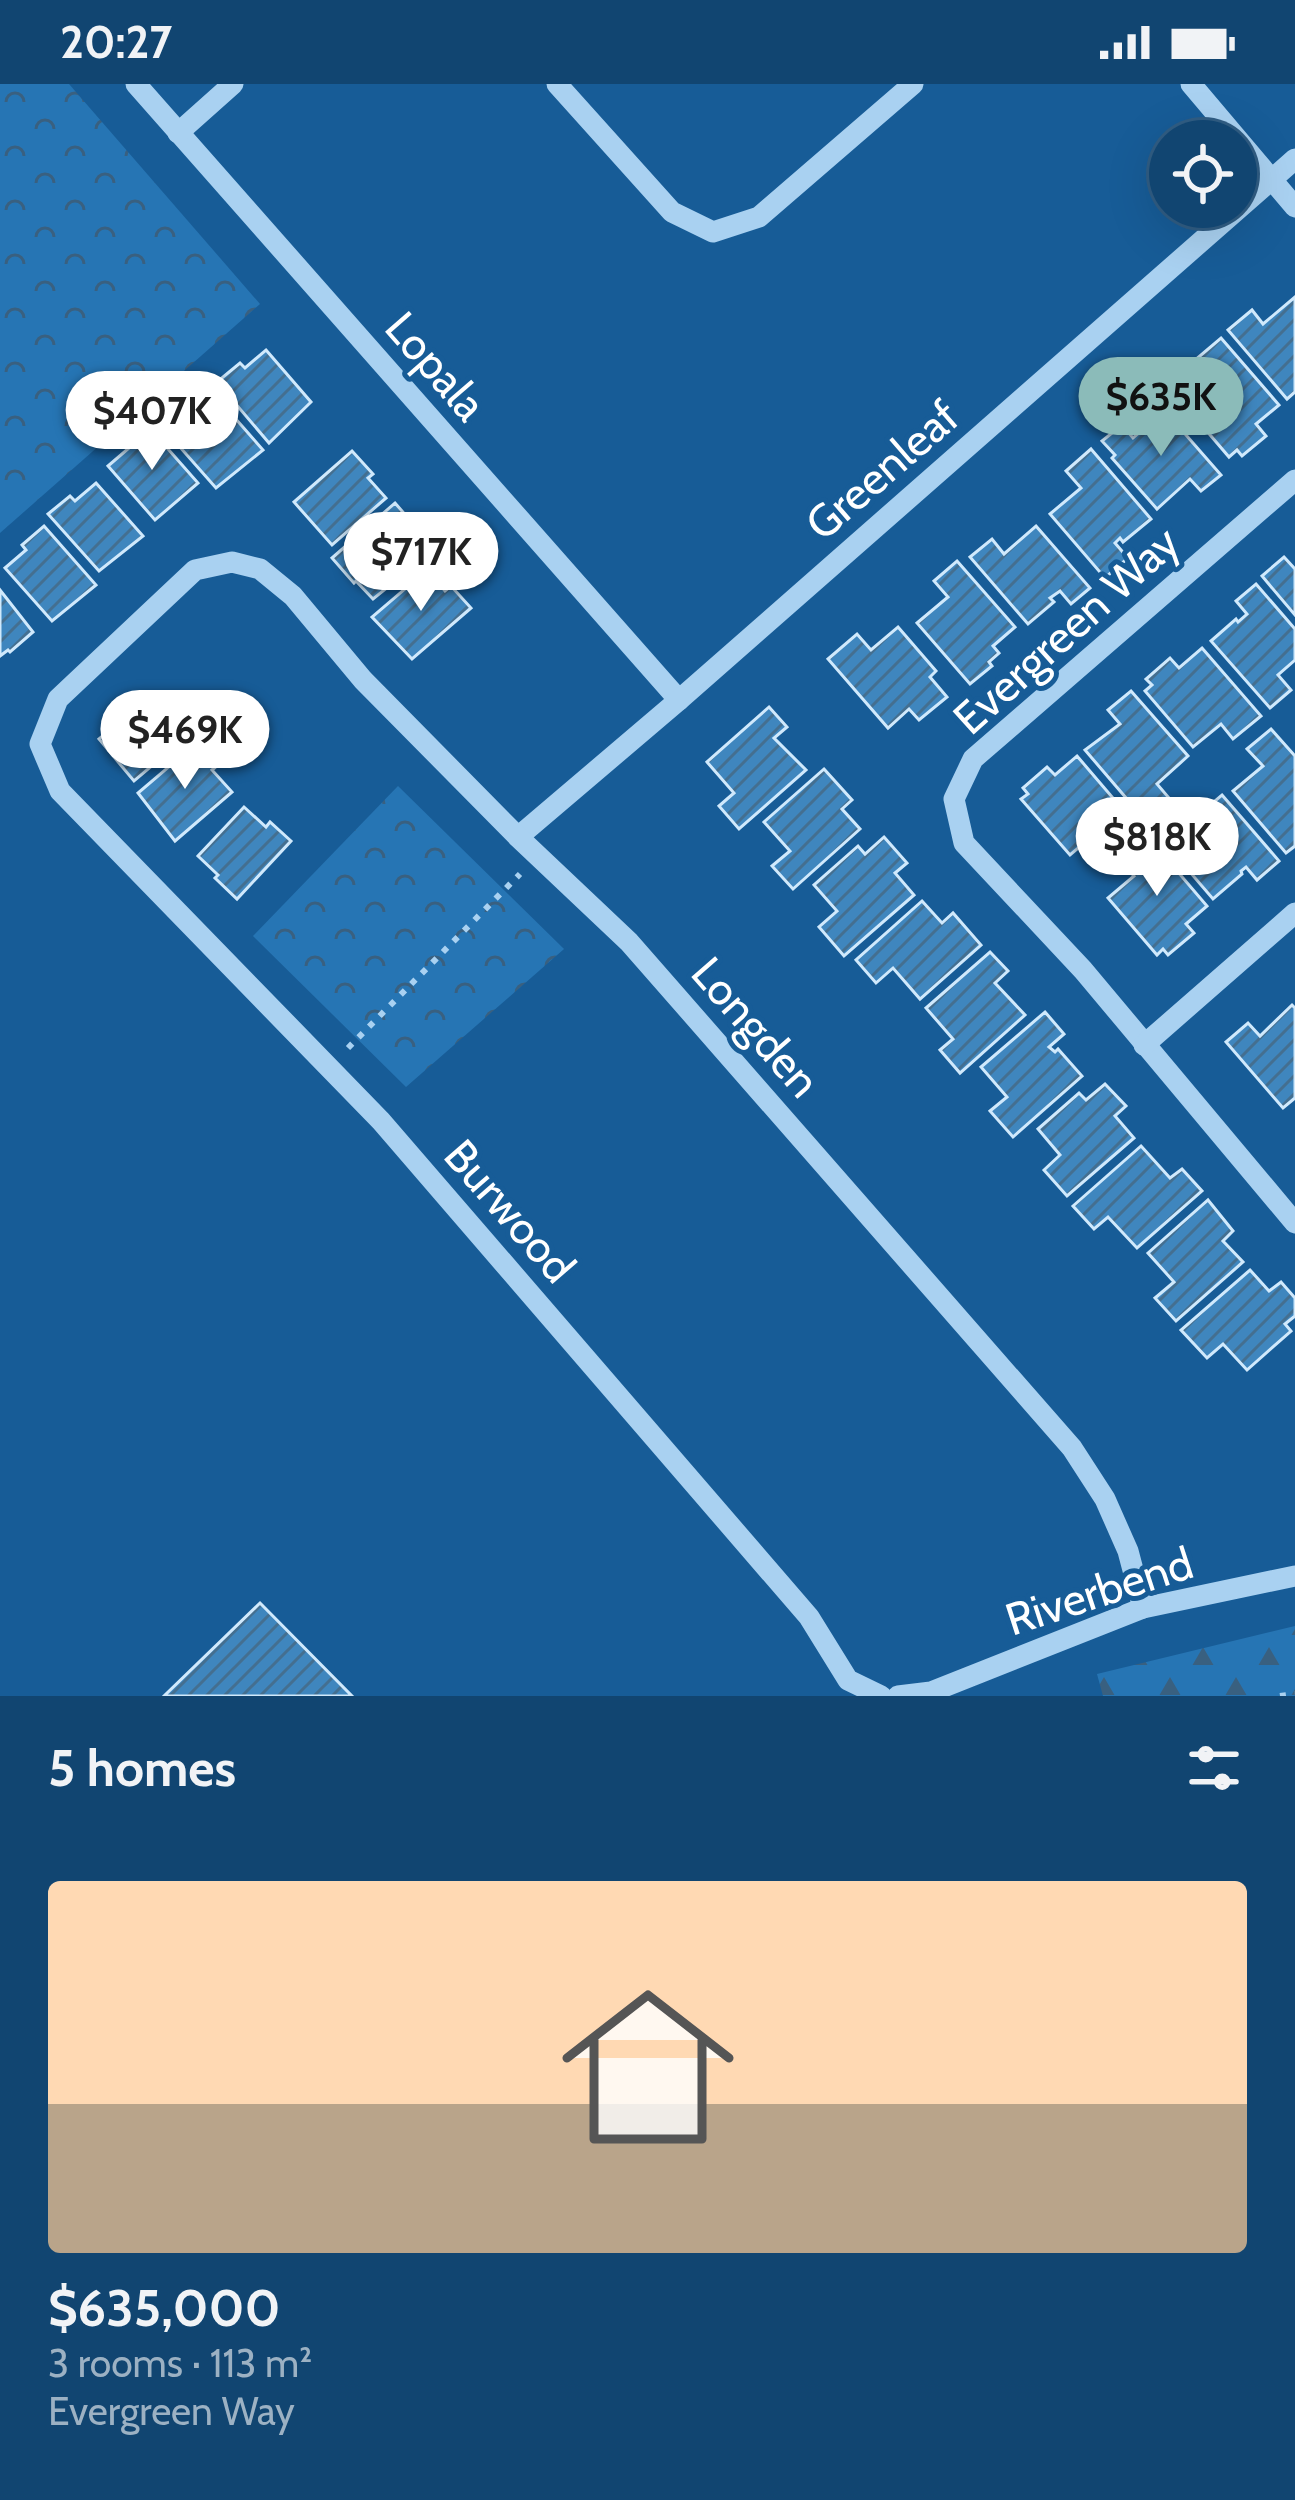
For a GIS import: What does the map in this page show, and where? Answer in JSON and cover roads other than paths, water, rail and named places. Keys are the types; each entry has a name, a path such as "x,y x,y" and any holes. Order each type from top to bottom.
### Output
{"street":[{"name":"Lopala","path":"136,84 679,700"},
{"path":"178,133 233,84"},
{"path":"557,84 672,212 713,232 759,217 913,84"},
{"path":"1191,84 1295,207"},
{"name":"Greenleaf","path":"518,837 1295,159"},
{"name":"Evergreen Way","path":"1144,1046 1083,970 964,842 954,800 973,759 1295,480"},
{"name":"Longden","path":"60,791 40,744 58,699 195,570 232,562 260,569 292,596 363,680 518,837 629,942 1072,1448 1105,1499 1128,1552 1143,1608"},
{"name":"Burwood","path":"60,791 381,1121 809,1617 848,1680 881,1696"},
{"path":"1295,914 1144,1046 1295,1223"},
{"name":"Riverbend","path":"898,1696 931,1692 1143,1608 1295,1576"}]}
